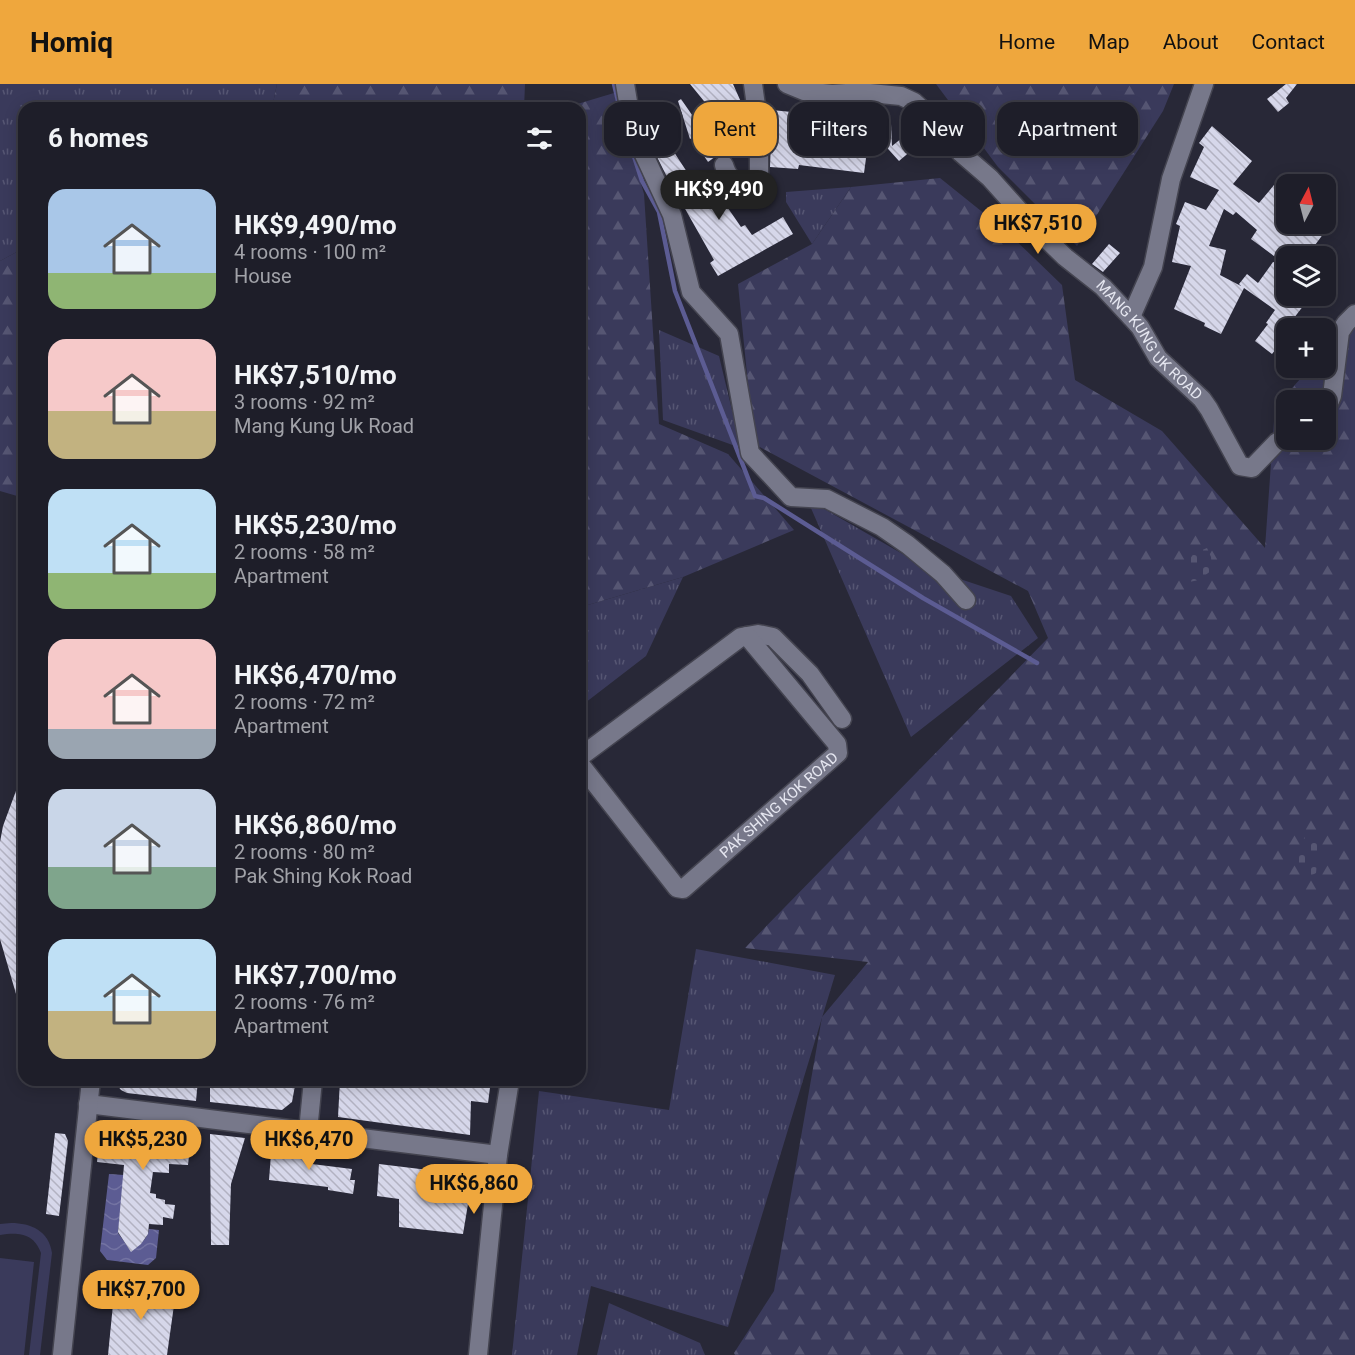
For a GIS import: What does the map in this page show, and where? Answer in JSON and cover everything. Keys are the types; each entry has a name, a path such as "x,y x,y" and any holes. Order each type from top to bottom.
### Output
{"street":[{"path":"625,84 633,131 672,215 691,292 729,334 750,453 791,497 827,499 882,527 943,574 966,600"},
{"path":"724,165 728,176 735,182 747,184 759,175 759,128 753,84"},
{"name":"MANG KUNG UK ROAD","path":"787,84 804,91 832,94 860,92 901,96 914,102 961,153 990,178 1032,225 1065,257 1103,287 1140,327 1158,358 1202,399 1210,410 1240,466 1252,468 1276,443"},
{"path":"1131,317 1153,267 1171,179 1204,84"},
{"path":"1333,390 1340,332 1355,314"},
{"path":"747,636 758,634 773,637 810,674 842,720"},
{"name":"PAK SHING KOK ROAD","path":"586,755 741,637 747,636 837,744 838,753 683,889 677,888 586,766"},
{"path":"62,1355 90,1086"},
{"path":"308,1131 312,1086"},
{"path":"478,1355 498,1155 509,1086"},
{"path":"88,1104 498,1155"}],"green space":[{"path":"0,84 277,84 273,102 18,102 18,251 0,261"},
{"path":"277,84 525,84 524,102 273,102"},
{"path":"936,84 1174,84 1163,111 1138,150 1138,102 997,102 997,156 1134,156 1077,246 998,167 985,150 985,102 949,102"},
{"path":"614,93 617,102 604,102 604,156 633,156 644,194 659,424 728,454 794,530 683,577 586,606 586,102 584,102"},
{"path":"940,178 1006,231 1062,285 1075,380 1162,431 1265,548 1275,407 1276,450 1336,450 1336,390 1290,390 1301,378 1336,378 1336,338 1355,316 1355,1355 735,1355 734,1353 774,1291 822,1017 868,962 745,948 1048,638 1028,591 754,444 738,284 812,244 851,187"},
{"path":"851,187 812,244 786,202 786,192"},
{"path":"18,251 18,496 0,491 0,261"},
{"path":"659,330 719,356 741,448 663,420"},
{"path":"807,499 927,568 1011,596 1038,638 911,737"},
{"path":"1207,548 1211,557 1212,570 1199,580 1189,582 1186,566 1193,554"},
{"path":"683,577 646,656 586,702 586,606"},
{"path":"1317,834 1316,873 1310,876 1297,865 1301,843 1305,837"},
{"path":"696,949 835,975 728,1327 591,1286 577,1355 512,1355 539,1091 669,1110"},
{"path":"11,1223 38,1230 47,1239 52,1253 40,1355 29,1355 41,1253 34,1241 25,1235 0,1235 0,1224"},
{"path":"0,1258 34,1262 24,1355 0,1355"},
{"path":"609,1303 700,1343 705,1355 597,1355"}],"water":[{"path":"109,1174 124,1175 118,1233 131,1251 145,1239 149,1229 159,1230 156,1258 148,1265 107,1260 100,1251"}],"building":[{"path":"690,84 733,84 741,102 725,102 724,100 705,102"},
{"path":"1286,84 1297,84 1286,98 1289,103 1278,112 1267,99"},
{"path":"681,99 693,116 693,140 690,139 681,110 681,102 678,101"},
{"path":"777,111 789,112 789,156 866,156 864,173 799,165 798,169 770,167 770,156 777,156"},
{"path":"889,124 891,124 892,146 901,139 901,156 905,156 899,161 889,150"},
{"path":"1212,126 1252,161 1233,184 1259,203 1274,185 1276,187 1276,234 1323,234 1316,246 1276,246 1276,258 1251,239 1257,230 1236,212 1233,215 1224,209 1209,246 1226,250 1220,275 1241,286 1239,284 1247,274 1258,283 1273,262 1276,263 1276,306 1303,306 1294,318 1276,318 1276,349 1272,354 1255,341 1275,310 1244,288 1221,334 1204,326 1205,323 1174,309 1191,266 1172,262 1180,226 1176,224 1185,202 1206,210 1219,190 1190,177 1204,147 1199,143"},
{"path":"656,156 677,156 700,199 703,197 711,209 714,207 705,181 708,179 741,227 745,225 752,235 783,217 793,234 718,276 710,263 714,260 672,182 670,183"},
{"path":"704,156 716,156 708,162"},
{"path":"1109,244 1120,253 1103,272 1092,264"},
{"path":"18,786 18,1001 0,939 0,842 3,826"},
{"path":"118,1086 197,1086 196,1101 127,1093"},
{"path":"210,1086 295,1086 292,1102 282,1110 210,1102"},
{"path":"340,1086 490,1086 488,1103 471,1101 470,1135 338,1117"},
{"path":"128,1120 192,1128 188,1165 169,1164 169,1173 153,1172 150,1193 156,1194 156,1198 165,1200 165,1204 175,1205 173,1219 163,1217 163,1225 149,1224 148,1234 131,1252 118,1232 124,1165 97,1162 100,1134 115,1123"},
{"path":"55,1133 65,1134 68,1141 59,1216 46,1214"},
{"path":"210,1134 245,1138 231,1184 229,1245 211,1245"},
{"path":"290,1145 314,1148 312,1164 352,1169 350,1180 355,1180 353,1194 328,1190 328,1187 269,1180 271,1154 289,1156"},
{"path":"379,1164 453,1173 452,1184 471,1186 463,1234 399,1227 399,1199 377,1196"},
{"path":"115,1284 176,1291 167,1355 108,1355"}],"waterway":[{"path":"614,84 618,102"},
{"path":"634,156 642,181 659,212 675,291 755,496 764,498 923,598 1037,663"}]}
